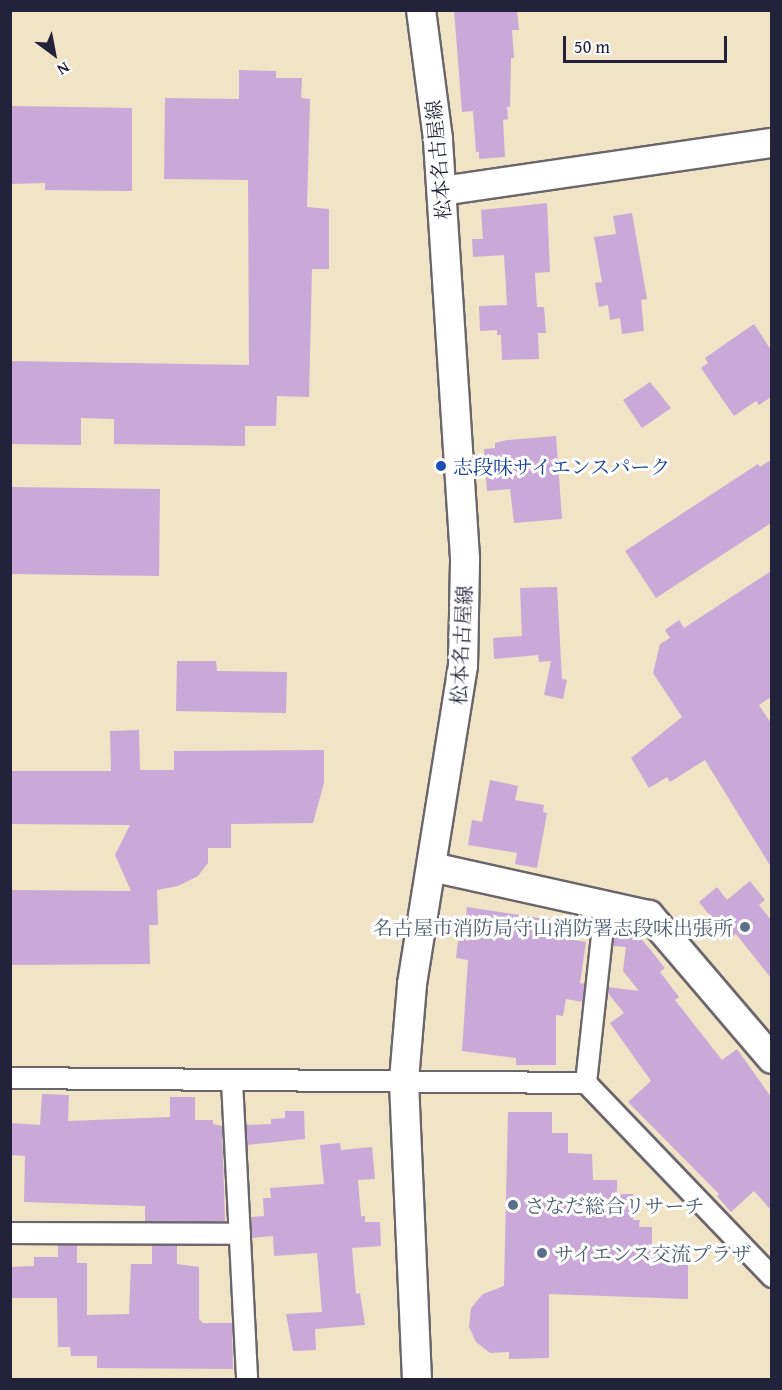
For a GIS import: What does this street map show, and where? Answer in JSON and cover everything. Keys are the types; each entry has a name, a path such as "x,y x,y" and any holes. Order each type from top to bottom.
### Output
{"main road":[{"name":"松本名古屋線","path":"417,1380 404,1080 412,984 457,711 465,615 465,558 442,191 421,10"},
{"path":"442,191 771,143"},
{"path":"432,867 649,915 771,1059"}],"street":[{"path":"586,1083 605,907"},
{"path":"10,1078 586,1083 771,1277"},
{"path":"232,1081 247,1380"},
{"path":"10,1233 240,1234"}],"building":[{"path":"454,10 517,10 519,30 512,30 514,58 511,58 510,107 507,107 508,119 503,120 505,157 479,159 479,152 476,152 473,111 462,112"},
{"path":"239,70 276,71 276,78 302,78 301,98 310,99 307,207 329,209 329,269 312,269 309,397 277,396 276,426 245,426 245,446 114,444 114,419 81,418 81,445 10,444 10,361 249,365 248,180 164,179 165,98 239,99"},
{"path":"10,106 132,108 132,191 45,190 45,183 10,184"},
{"path":"547,203 550,272 535,273 537,307 544,307 546,333 538,333 539,359 502,360 501,335 497,335 497,330 480,331 479,306 507,305 504,255 473,257 472,239 483,239 481,210"},
{"path":"632,213 647,299 641,300 644,331 622,334 620,318 610,320 608,305 599,307 595,283 602,282 594,237 616,234 613,216"},
{"path":"754,324 771,350 771,397 759,405 756,401 734,416 701,368 708,363 705,358"},
{"path":"650,382 671,408 642,428 623,400"},
{"path":"556,436 562,519 514,523 510,489 487,491 484,449 495,448 495,443 507,440"},
{"path":"771,460 771,523 656,598 625,551 758,464 760,467"},
{"path":"10,487 160,489 159,576 10,574"},
{"path":"771,571 771,697 759,705 771,723 771,867 705,760 670,782 667,777 649,788 631,758 682,717 653,673 660,644 670,638 665,630 679,620 684,628"},
{"path":"557,587 562,679 567,680 563,699 544,695 551,661 539,662 538,655 494,659 493,638 522,636 520,588"},
{"path":"177,661 216,661 217,671 287,672 286,713 176,711"},
{"path":"139,730 140,770 174,770 174,751 324,750 324,783 313,823 231,824 231,848 208,848 208,863 198,876 178,886 157,890 158,925 149,925 150,964 10,965 10,890 131,891 115,855 130,825 10,824 10,771 111,771 110,731"},
{"path":"490,780 518,786 515,800 544,805 543,812 547,813 537,868 515,864 517,853 468,845 472,820 482,822"},
{"name":"名古屋市消防局守山消防署志段味出張所","path":"750,881 765,900 759,905 771,920 771,978 736,934 729,939 699,902 717,887 727,900"},
{"path":"467,907 558,921 556,937 586,942 580,983 585,984 583,1002 566,999 563,1016 556,1015 556,1065 516,1065 516,1058 462,1051 468,960 456,958 458,941 464,941"},
{"path":"621,927 641,932 640,937 665,968 660,972 679,997 675,1000 722,1060 737,1049 771,1097 771,1210 754,1191 731,1212 717,1196 719,1194 628,1102 651,1081 610,1023 624,1013 608,993 608,987 639,991 623,971 626,947 613,946 614,931"},
{"path":"42,1094 69,1095 68,1121 170,1117 170,1097 195,1097 195,1120 213,1120 213,1124 222,1126 225,1221 145,1222 145,1206 24,1202 25,1156 10,1155 10,1123 40,1125"},
{"path":"285,1111 304,1111 305,1139 247,1145 246,1125 271,1124 271,1119 285,1118"},
{"path":"508,1112 552,1112 552,1133 568,1133 568,1153 592,1154 593,1180 617,1180 617,1194 633,1194 633,1220 640,1220 639,1227 652,1227 652,1247 688,1246 688,1299 549,1294 549,1358 509,1359 509,1352 490,1353 476,1342 469,1327 471,1308 483,1294 504,1286"},
{"path":"340,1143 341,1150 372,1147 375,1179 358,1180 361,1216 365,1216 365,1222 380,1222 381,1246 352,1248 356,1294 360,1293 365,1325 315,1329 316,1350 293,1351 286,1314 322,1312 317,1253 274,1256 273,1236 252,1238 251,1217 264,1216 263,1198 271,1198 270,1188 324,1184 320,1145"},
{"path":"58,1245 77,1245 77,1263 87,1263 87,1315 129,1314 131,1264 152,1264 152,1246 177,1246 177,1264 199,1267 199,1319 203,1323 232,1323 233,1369 97,1368 97,1356 71,1356 70,1347 58,1347 57,1298 10,1298 10,1267 34,1266 34,1257 58,1257"}],"place":[{"name":"志段味サイエンスパーク","path":"441,466"},
{"name":"名古屋市消防局守山消防署志段味出張所","path":"745,927"},
{"name":"さなだ総合リサーチ","path":"513,1205"},
{"name":"サイエンス交流プラザ","path":"542,1253"}]}
